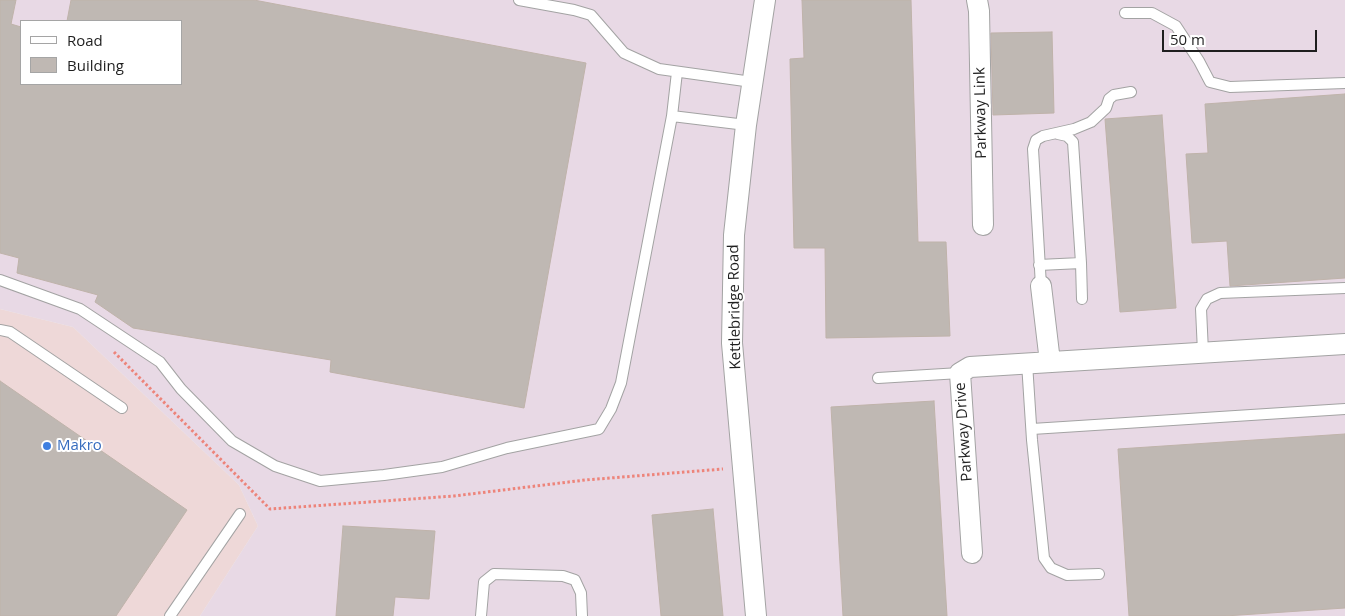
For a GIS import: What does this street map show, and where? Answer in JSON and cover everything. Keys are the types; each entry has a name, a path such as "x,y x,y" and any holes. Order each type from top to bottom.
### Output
{"street":[{"name":"Kettlebridge Road","path":"756,616 732,343 734,235 746,125 765,0"},
{"name":"Parkway Link","path":"977,0 979,11 983,225"},
{"path":"1042,286 1050,362"},
{"name":"Parkway Drive","path":"972,553 960,373 970,367 1345,344"}],"lane":[{"path":"518,0 591,15 624,53 658,69 752,82"},
{"path":"1125,13 1152,13 1176,26 1210,82 1230,88 1345,83"},
{"path":"0,280 80,310 160,362 181,388 232,441 275,466 320,481 442,467 507,448 599,429 607,416 621,383 672,116 677,72"},
{"path":"1042,286 1039,265 1033,150 1036,140 1043,136 1074,129 1090,122 1106,108 1109,99 1114,95 1131,92"},
{"path":"672,116 746,125"},
{"path":"1054,133 1067,136 1074,142 1082,300"},
{"path":"1039,265 1081,263"},
{"path":"1203,352 1202,309 1207,299 1220,294 1345,288"},
{"path":"0,330 10,332 122,408"},
{"path":"1027,363 1044,558 1051,568 1067,575 1099,574"},
{"path":"878,378 960,373"},
{"path":"1032,429 1345,410"},
{"path":"170,616 240,514"},
{"path":"481,616 484,582 494,574 563,576 575,580 581,593 582,616"}],"path":[{"path":"108,346 270,509 454,496 585,480 744,467"}],"shaded area":[{"path":"0,0 1345,0 1345,616 200,616 258,526 239,485 73,327 0,309"},
{"path":"0,309 73,327 239,485 258,526 200,616 0,616"}],"building":[{"path":"0,0 16,0 11,24 20,27 20,85 182,85 182,20 67,20 71,0 254,0 586,63 524,408 330,372 331,360 133,328 95,302 98,295 17,273 19,258 0,253"},
{"path":"802,0 911,0 918,242 946,242 950,336 826,338 825,248 794,248 790,59 804,58"},
{"path":"1052,32 1054,113 993,115 991,33"},
{"path":"1345,94 1345,278 1230,286 1227,241 1192,243 1186,154 1208,153 1205,104"},
{"path":"1162,115 1176,308 1120,312 1105,119"},
{"name":"Makro","path":"0,381 187,510 116,616 0,616"},
{"path":"934,401 947,616 843,616 831,407"},
{"path":"1345,434 1345,608 1225,616 1129,616 1118,449"},
{"path":"713,509 723,616 661,616 652,515"},
{"path":"343,526 435,531 429,599 395,597 393,616 336,616"}],"place":[{"name":"Makro","path":"47,446"}]}
